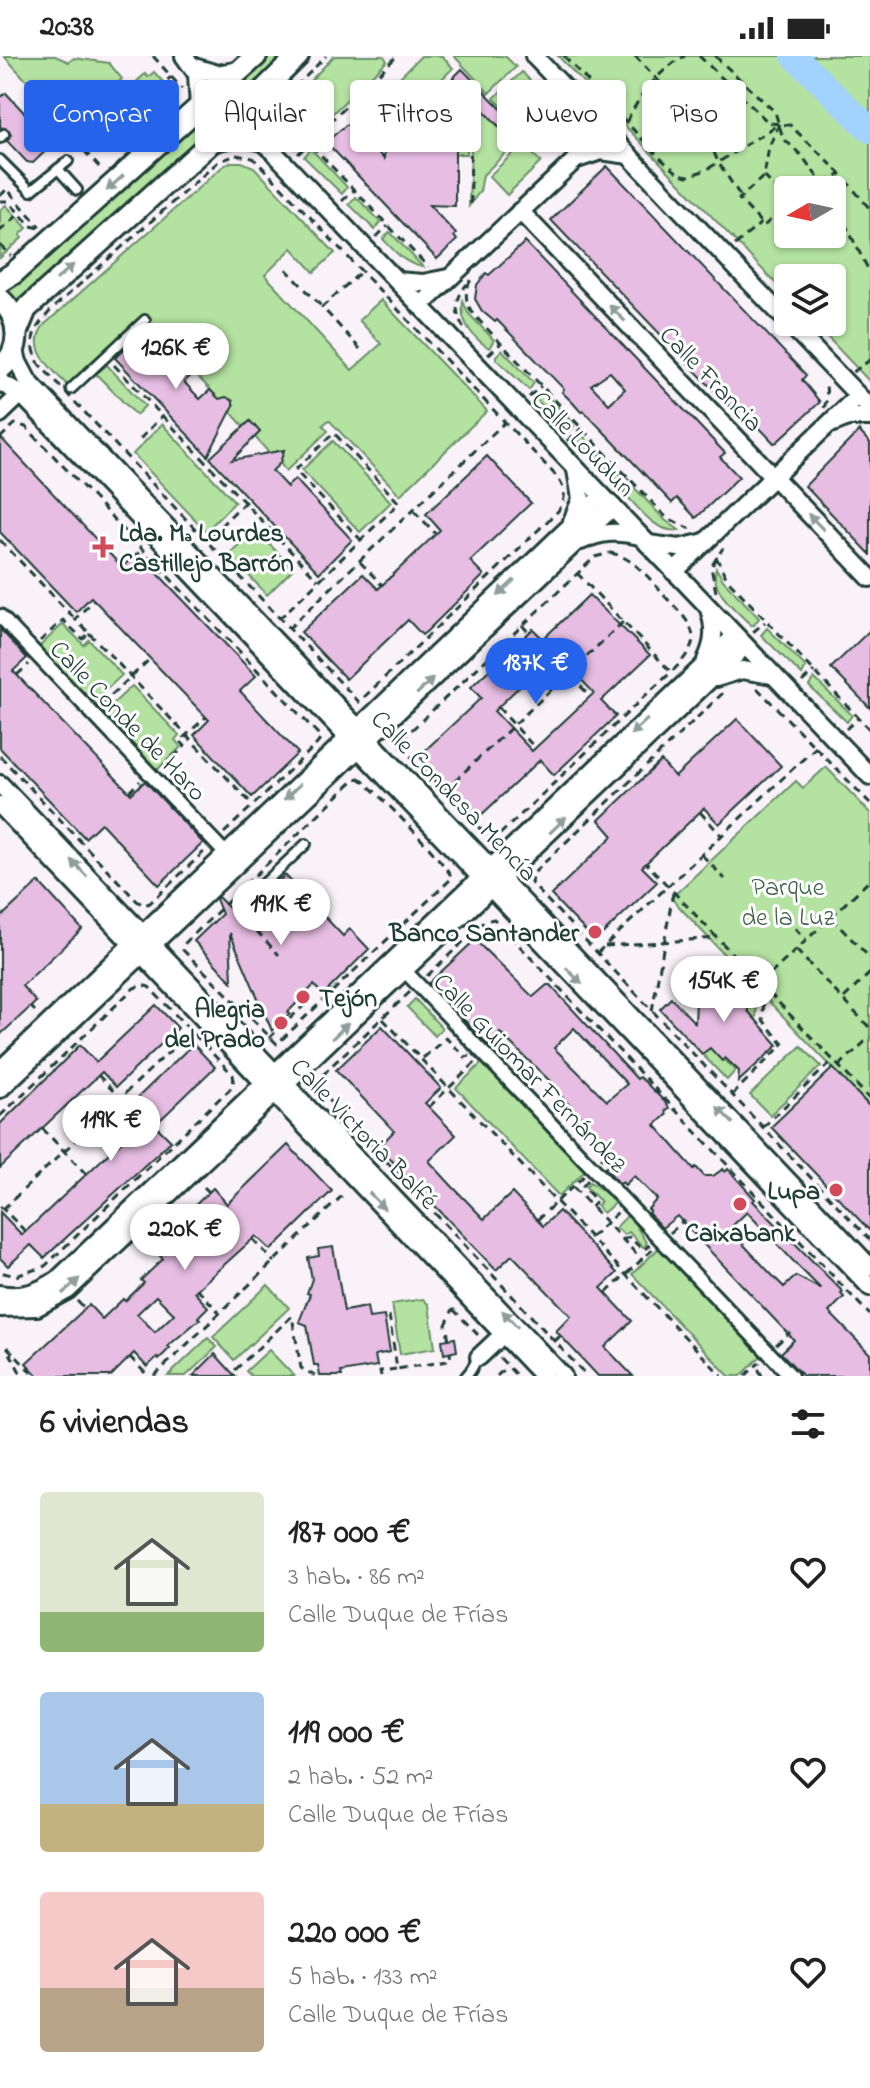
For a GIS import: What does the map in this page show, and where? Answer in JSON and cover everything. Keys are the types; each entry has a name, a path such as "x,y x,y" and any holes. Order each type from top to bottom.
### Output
{"street":[{"path":"282,80 298,56"},
{"path":"534,56 557,80"},
{"path":"190,63 217,74 249,63"},
{"path":"230,80 249,63"},
{"path":"0,282 14,273 195,112"},
{"path":"0,369 16,340 22,315 52,284 200,152"},
{"name":"Calle Loudun","path":"274,152 576,468 614,501 674,572 716,604 773,675 870,776"},
{"path":"397,281 423,283 440,275 520,211 572,152"},
{"path":"608,152 629,155"},
{"path":"626,152 864,402 825,417 774,477 674,572"},
{"name":"Calle Francia","path":"520,211 870,578"},
{"path":"420,306 440,275"},
{"path":"0,299 12,313 16,340"},
{"name":"Calle Condesa Mencía","path":"16,340 18,362 28,381 358,739"},
{"name":"Calle Condesa Mencía","path":"0,382 21,394 870,1267"},
{"path":"0,414 21,394"},
{"path":"825,417 870,417"},
{"path":"0,1089 124,972 157,920 220,848 358,739 568,540 581,499 576,468"},
{"path":"0,1070 336,770 352,762 358,739 373,715 614,501"},
{"path":"568,540 615,531 679,548 706,541"},
{"path":"0,1308 37,1307 60,1296 254,1113 294,1055 491,878 700,679 714,640 716,604"},
{"name":"Calle Conde de Haro","path":"0,616 220,848"},
{"path":"0,1294 26,1295 57,1280 404,970 467,911 509,851 745,638"},
{"path":"700,679 742,670 773,675"},
{"name":"Calle Victoria Balfé","path":"0,784 142,944 543,1376"},
{"name":"Calle Victoria Balfé","path":"0,805 142,944"},
{"name":"Calle Condesa Mencía","path":"491,878 870,1287"},
{"name":"Calle Guiomar Fernández","path":"404,970 484,1054 590,1174 627,1204 791,1376"},
{"name":"Calle Victoria Balfé","path":"274,1084 563,1376"},
{"path":"479,1357 496,1341"}],"lane":[{"path":"0,160 31,191 68,161"},
{"path":"58,169 77,190"},
{"path":"71,389 145,320"},
{"path":"256,891 306,844"},
{"path":"466,1376 479,1357"}],"path":[{"path":"146,56 154,57"},
{"path":"303,80 326,56"},
{"path":"389,56 392,61"},
{"path":"334,118 397,56"},
{"path":"564,56 670,169 679,174 698,174 779,124"},
{"path":"635,56 705,130 718,162 741,197 739,199 764,226 774,216"},
{"path":"627,123 642,96 670,66 685,56"},
{"path":"699,56 769,123 790,125 841,174 870,209"},
{"path":"715,56 775,112 783,138 817,176"},
{"path":"182,92 181,78 190,63"},
{"path":"168,80 171,77"},
{"path":"741,197 764,176 769,147 779,124"},
{"path":"84,152 101,172 112,165"},
{"path":"297,152 305,162"},
{"path":"318,152 440,275 458,299"},
{"path":"470,152 471,204"},
{"path":"236,155 253,158 362,271 562,482 566,498 558,511 359,702 39,364 33,350 35,330 52,309 218,162 236,155"},
{"path":"837,176 841,174"},
{"path":"764,176 774,187"},
{"path":"342,201 354,190"},
{"path":"338,196 350,210"},
{"path":"0,201 8,201 34,228 45,225"},
{"path":"0,231 25,209"},
{"path":"737,243 761,223"},
{"path":"379,240 376,237 388,225"},
{"path":"846,226 870,273"},
{"path":"0,245 13,259"},
{"path":"286,269 360,349"},
{"path":"322,307 362,271"},
{"path":"425,272 440,275"},
{"path":"466,332 456,311 458,299 479,273"},
{"path":"470,281 466,292 469,308 671,521 695,530 683,536"},
{"path":"488,355 501,344"},
{"path":"481,348 496,364"},
{"path":"106,357 318,580"},
{"path":"855,370 870,360"},
{"path":"823,378 827,394 825,417"},
{"path":"537,405 529,397 542,386"},
{"path":"140,439 162,416"},
{"path":"288,629 505,422"},
{"path":"0,756 144,905 220,848 253,805 320,740 319,735 26,427 15,424 1,436"},
{"path":"561,430 570,439"},
{"path":"279,619 318,580 361,540 399,503 334,433 295,470 361,540"},
{"path":"614,501 617,489 629,478"},
{"path":"205,540 248,499"},
{"path":"413,510 436,534"},
{"name":"Calle Conde de Haro","path":"0,540 253,805"},
{"path":"716,604 711,567 730,540"},
{"path":"141,556 146,552"},
{"path":"602,554 619,554 657,587 689,624 693,634 688,652 670,671 616,724 559,773 496,838 491,839 402,747 401,740 522,625 602,554"},
{"path":"716,557 727,579 870,730"},
{"path":"359,561 382,585"},
{"path":"577,573 670,671"},
{"path":"75,619 94,600"},
{"path":"197,614 201,610"},
{"path":"31,649 63,620 83,639 89,633"},
{"path":"745,638 766,621"},
{"path":"444,791 623,622"},
{"path":"522,625 529,633"},
{"path":"551,656 590,696"},
{"path":"92,713 150,659"},
{"path":"253,673 257,669"},
{"path":"469,677 475,683"},
{"path":"752,683 870,803"},
{"path":"732,685 533,874 531,880 870,1240"},
{"path":"498,707 535,748"},
{"path":"153,777 185,746 180,741 206,717"},
{"path":"846,729 859,718"},
{"path":"612,720 616,724"},
{"path":"597,953 816,747"},
{"path":"652,761 656,766"},
{"path":"359,778 451,873 450,882 277,1044 183,950 185,941 228,900 359,778"},
{"path":"598,812 602,817"},
{"path":"700,812 722,836"},
{"path":"702,855 725,879"},
{"path":"646,863 870,1099"},
{"path":"732,1095 783,1044 763,1020 762,986 870,881"},
{"path":"652,1011 673,892"},
{"path":"228,900 279,955"},
{"path":"830,917 870,958"},
{"path":"587,1376 315,1085 485,921 494,919 555,987 870,1315"},
{"path":"795,928 806,940"},
{"path":"605,946 717,938"},
{"path":"796,950 870,1028"},
{"path":"842,999 870,973"},
{"path":"0,1116 134,988 142,985 149,987 233,1075 234,1085 110,1200 51,1260 38,1270 16,1276 0,1272"},
{"path":"269,1038 312,998"},
{"path":"382,1018 722,1376"},
{"path":"26,1232 2,1207 191,1031"},
{"path":"429,1107 505,1035"},
{"path":"839,1066 870,1037"},
{"path":"422,1060 446,1038 468,1058"},
{"path":"763,1127 833,1060"},
{"path":"98,1075 142,1121"},
{"path":"16,1101 20,1105"},
{"path":"42,1128 86,1174"},
{"path":"378,1154 382,1150"},
{"path":"537,1220 590,1174"},
{"path":"590,1174 583,1186 596,1201 592,1207"},
{"name":"Calle Guiomar Fernández","path":"573,1186 642,1260"},
{"path":"204,1187 209,1192"},
{"path":"154,1376 343,1195"},
{"name":"Calle Guiomar Fernández","path":"591,1238 627,1204"},
{"path":"606,1293 642,1260 651,1247 643,1250 629,1237 623,1240"},
{"path":"150,1239 154,1244"},
{"path":"253,1239 274,1262"},
{"path":"47,1255 51,1260"},
{"path":"486,1268 490,1264"},
{"path":"197,1289 220,1313"},
{"path":"81,1305 85,1309"},
{"path":"449,1340 446,1325 453,1309"},
{"path":"389,1315 397,1369"},
{"path":"235,1370 292,1316 301,1368 315,1376"},
{"path":"554,1342 560,1336"},
{"path":"22,1376 6,1345 35,1376"},
{"path":"381,1376 380,1371 448,1361 451,1359 450,1353"},
{"path":"130,1357 148,1376"},
{"path":"497,1376 507,1366"}],"green space":[{"path":"4,56 55,56 69,62 74,58 109,63 122,79 121,80 26,80"},
{"path":"265,56 288,56 265,80 239,80"},
{"path":"334,56 384,56 387,61 367,80 350,80 350,97 334,112 334,80 311,80"},
{"path":"421,56 442,56 453,68 441,80 397,80"},
{"path":"454,56 505,56 516,67 502,80 497,80 497,85 489,93 481,80 477,80"},
{"path":"558,56 870,56 870,382 826,336 846,336 846,264 774,264 774,281 650,152 746,152 746,80 642,80 642,144 626,127 626,80 581,80"},
{"path":"154,72 161,80 138,80 145,74 148,77"},
{"path":"522,72 529,80 513,80"},
{"path":"481,108 497,125 497,152 507,152 483,175 480,191 469,206 471,152 481,152"},
{"path":"195,120 195,144 18,304 6,292 160,152 179,152 179,134"},
{"path":"308,152 314,152 347,187 342,194 304,157"},
{"path":"514,152 531,152 541,162 507,195 489,176"},
{"path":"231,162 254,167 335,253 314,272 292,248 265,275 352,370 381,344 359,320 381,300 487,411 400,495 329,420 323,425 328,431 286,471 280,463 284,450 269,453 255,437 260,432 251,422 244,427 230,411 234,405 232,400 226,397 220,400 141,316 67,385 43,358 38,342 44,325"},
{"path":"356,197 381,222 375,230 349,204"},
{"path":"6,205 27,228 20,235 22,238 0,258 0,210"},
{"path":"390,232 423,267 406,261 383,239"},
{"path":"463,301 468,313 494,340 489,348 468,328 463,315"},
{"path":"502,350 534,383 529,390 496,359"},
{"path":"107,365 145,406 136,415 96,374"},
{"path":"544,392 573,423 574,427 569,432 536,399"},
{"path":"162,424 235,502 206,531 133,454"},
{"path":"582,435 622,476 617,482 577,443"},
{"path":"333,441 391,502 360,532 302,470"},
{"path":"631,484 665,520 679,530 663,528 642,512 624,493"},
{"path":"255,529 293,569 267,595 229,554"},
{"path":"716,568 723,580 759,618 754,625 738,613 720,592 716,584"},
{"path":"63,624 84,645 89,640 122,675 91,704 38,648"},
{"path":"767,628 806,667 802,675 761,635"},
{"path":"814,678 852,715 847,722 809,686"},
{"path":"132,686 179,735 175,740 181,747 155,772 101,715"},
{"name":"Parque de la Luz","path":"826,767 870,813 870,1107 757,989 756,1021 748,1011 748,980 671,898 796,781 803,788"},
{"path":"415,999 442,1028 435,1036 407,1007"},
{"path":"801,1046 821,1066 770,1115 750,1095"},
{"path":"710,1048 736,1070 727,1080 702,1054"},
{"path":"486,1059 589,1167 559,1196 456,1088"},
{"path":"590,1182 617,1201 603,1213 597,1206 601,1202 586,1187"},
{"path":"629,1214 647,1244 643,1247 629,1232 624,1235 616,1227"},
{"path":"661,1246 763,1354 741,1376 729,1376 632,1274"},
{"path":"268,1285 289,1308 234,1360 213,1337"},
{"path":"423,1299 429,1305 435,1348 400,1354 392,1304"},
{"path":"208,1338 217,1347 186,1376 168,1376"},
{"path":"269,1350 294,1376 251,1376 246,1371"}],"building":[{"path":"462,69 473,80 455,80 453,78"},
{"path":"481,88 497,105 497,124 481,107"},
{"path":"6,93 24,112 24,152 45,152 33,163 27,162 7,141 11,135 9,130 0,127 0,98"},
{"path":"347,124 350,127 350,152 377,152 384,159 384,152 455,152 455,206 429,205 456,234 457,240 437,259 334,150 334,135"},
{"path":"607,166 806,375 802,380 820,402 777,442 774,443 756,424 750,428 551,220"},
{"path":"525,242 725,453 720,457 739,477 696,518 677,498 672,503 583,410 581,412 562,392 564,389 497,320 495,322 482,311 475,299 477,285 486,273 489,275","holes":["610,372 625,389 609,404 591,385"]},
{"path":"149,325 157,334 147,343 163,360 173,351 185,363 194,373 184,382 200,399 210,390 219,399 226,397 233,401 233,407 208,456 115,358"},
{"path":"250,421 260,432 232,460 284,450 280,463 272,471 287,487 295,479 352,540 319,573 210,458"},
{"path":"859,431 870,443 870,554 805,486"},
{"path":"0,437 122,567 138,553 256,676 240,691 298,753 252,797 194,735 209,720 91,597 76,612 0,532"},
{"path":"487,456 531,503 470,561 484,575 427,631 422,635 408,620 346,679 301,632 363,574 378,589 440,530 426,514"},
{"path":"589,595 650,655 601,701 616,716 554,775 540,760 478,818 419,756 481,698 471,687 475,683 533,629 543,639","holes":["555,652 594,693 532,751 494,711"]},
{"path":"0,629 27,658 13,671 131,794 145,781 203,843 159,885 101,823 85,838 0,748"},
{"path":"870,630 870,708 831,668"},
{"path":"737,719 781,766 719,824 704,808 642,867 657,882 595,941 551,895 613,836 599,820 661,761 675,777"},
{"path":"285,875 343,936 350,929 369,949 323,995 314,985 272,1031 230,933 232,982 194,941 222,914 216,899 218,897 229,908 248,890 259,900"},
{"path":"39,882 82,929 22,986 36,1002 0,1035 0,918"},
{"path":"475,940 533,997 550,985 637,1079 639,1077 664,1101 669,1108 665,1111 667,1114 655,1125 694,1169 696,1167 704,1176 713,1176 728,1169 755,1199 753,1201 843,1292 844,1297 829,1312 870,1354 870,1376 803,1376 781,1353 794,1340 677,1216 662,1228 648,1213 657,1199 634,1176 625,1185 620,1184 605,1168 618,1155 549,1084 551,1082 500,1033 488,1045 429,983","holes":["574,1028 627,1084 607,1101 554,1048","747,1212 797,1265 821,1289 796,1276 784,1287 770,1273 729,1229"]},
{"path":"697,979 748,980 748,1011 778,1045 738,1082 739,1071 725,1058 722,1061 710,1048 702,1054 660,1009 671,998 695,1023"},
{"path":"156,1005 178,1028 116,1087 102,1072 0,1168 0,1124 80,1045 96,1062"},
{"path":"382,1026 441,1088 425,1103 456,1135 429,1161 452,1186 484,1219 512,1193 543,1226 559,1211 617,1273 601,1288 632,1321 605,1347 633,1376 598,1376 556,1331 571,1316 512,1255 496,1270 379,1147 394,1131 336,1070"},
{"path":"193,1044 215,1067 155,1125 171,1141 44,1258 31,1245 8,1266 0,1258 0,1212 22,1235 146,1118 132,1103"},
{"path":"833,1068 870,1107 870,1231 771,1127"},
{"path":"288,1145 332,1191 271,1250 256,1236 194,1292 208,1307 198,1317 200,1319 147,1367 134,1353 111,1376 38,1376 26,1363 89,1305 102,1319 123,1299 125,1301 163,1259 152,1247 213,1188 227,1204","holes":["156,1296 174,1314 155,1332 137,1314"]},
{"path":"333,1247 344,1311 367,1307 369,1318 384,1316 390,1352 375,1355 377,1366 341,1372 342,1376 320,1376 318,1365 314,1365 307,1325 299,1322 310,1294 307,1293 312,1279 308,1258 319,1256 318,1249"},
{"path":"455,1338 457,1351 444,1354 442,1340"},
{"path":"215,1354 235,1376 193,1376"}],"waterway":[{"path":"794,56 870,130"}],"place":[{"name":"Lda. Mª Lourdes Castillejo Barrón","path":"103,547"},
{"name":"Banco Santander","path":"595,932"},
{"name":"Tejón","path":"303,997"},
{"name":"Alegria del Prado","path":"281,1023"},
{"name":"Lupa","path":"836,1190"},
{"name":"Caixabank","path":"740,1204"}]}
